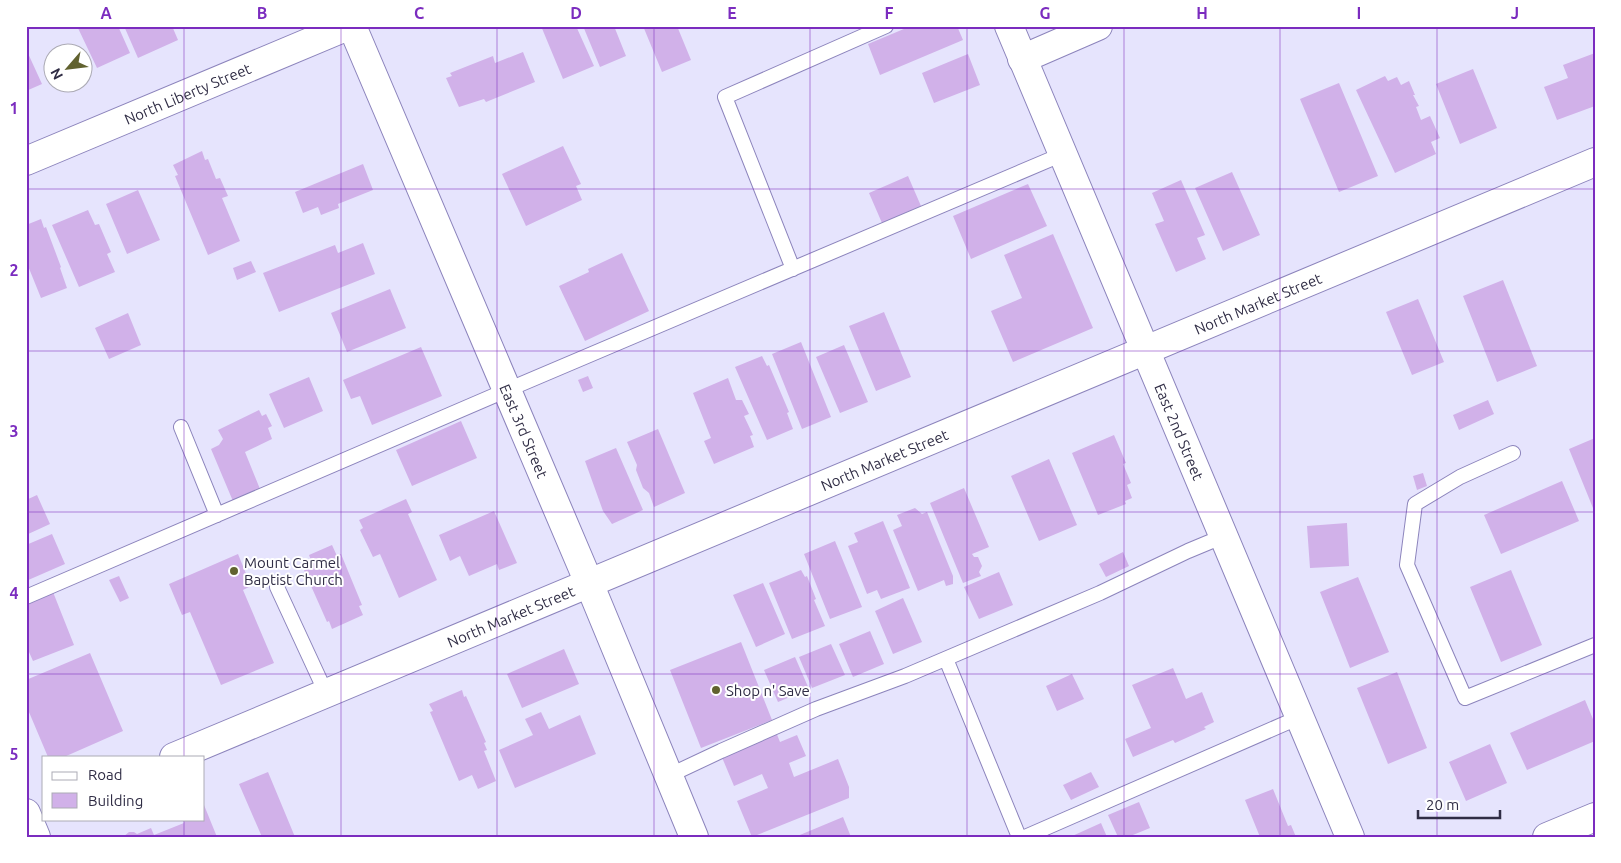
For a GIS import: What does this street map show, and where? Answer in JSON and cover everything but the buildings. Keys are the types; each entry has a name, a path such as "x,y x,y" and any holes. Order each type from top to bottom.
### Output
{"street":[{"name":"North Liberty Street","path":"26,162 348,26"},
{"name":"East 3rd Street","path":"352,26 589,583 694,837"},
{"name":"East 2nd Street","path":"1009,26 1350,837"},
{"path":"1022,59 1098,26"},
{"name":"North Market Street","path":"176,756 1595,162"},
{"path":"1547,837 1595,817"}],"lane":[{"path":"793,269 725,97 886,26"},
{"path":"26,597 506,390 1063,154"},
{"path":"181,427 217,514"},
{"path":"1513,453 1460,477 1415,504 1407,565 1465,698 1595,645"},
{"path":"668,776 816,709 905,676 1100,593 1188,550 1224,536"},
{"path":"277,587 326,694"},
{"path":"946,658 1019,837"},
{"path":"1025,837 1300,717"}],"place":[{"name":"Mount Carmel Baptist Church","path":"234,571"},
{"name":"Shop n' Save","path":"716,690"}]}
